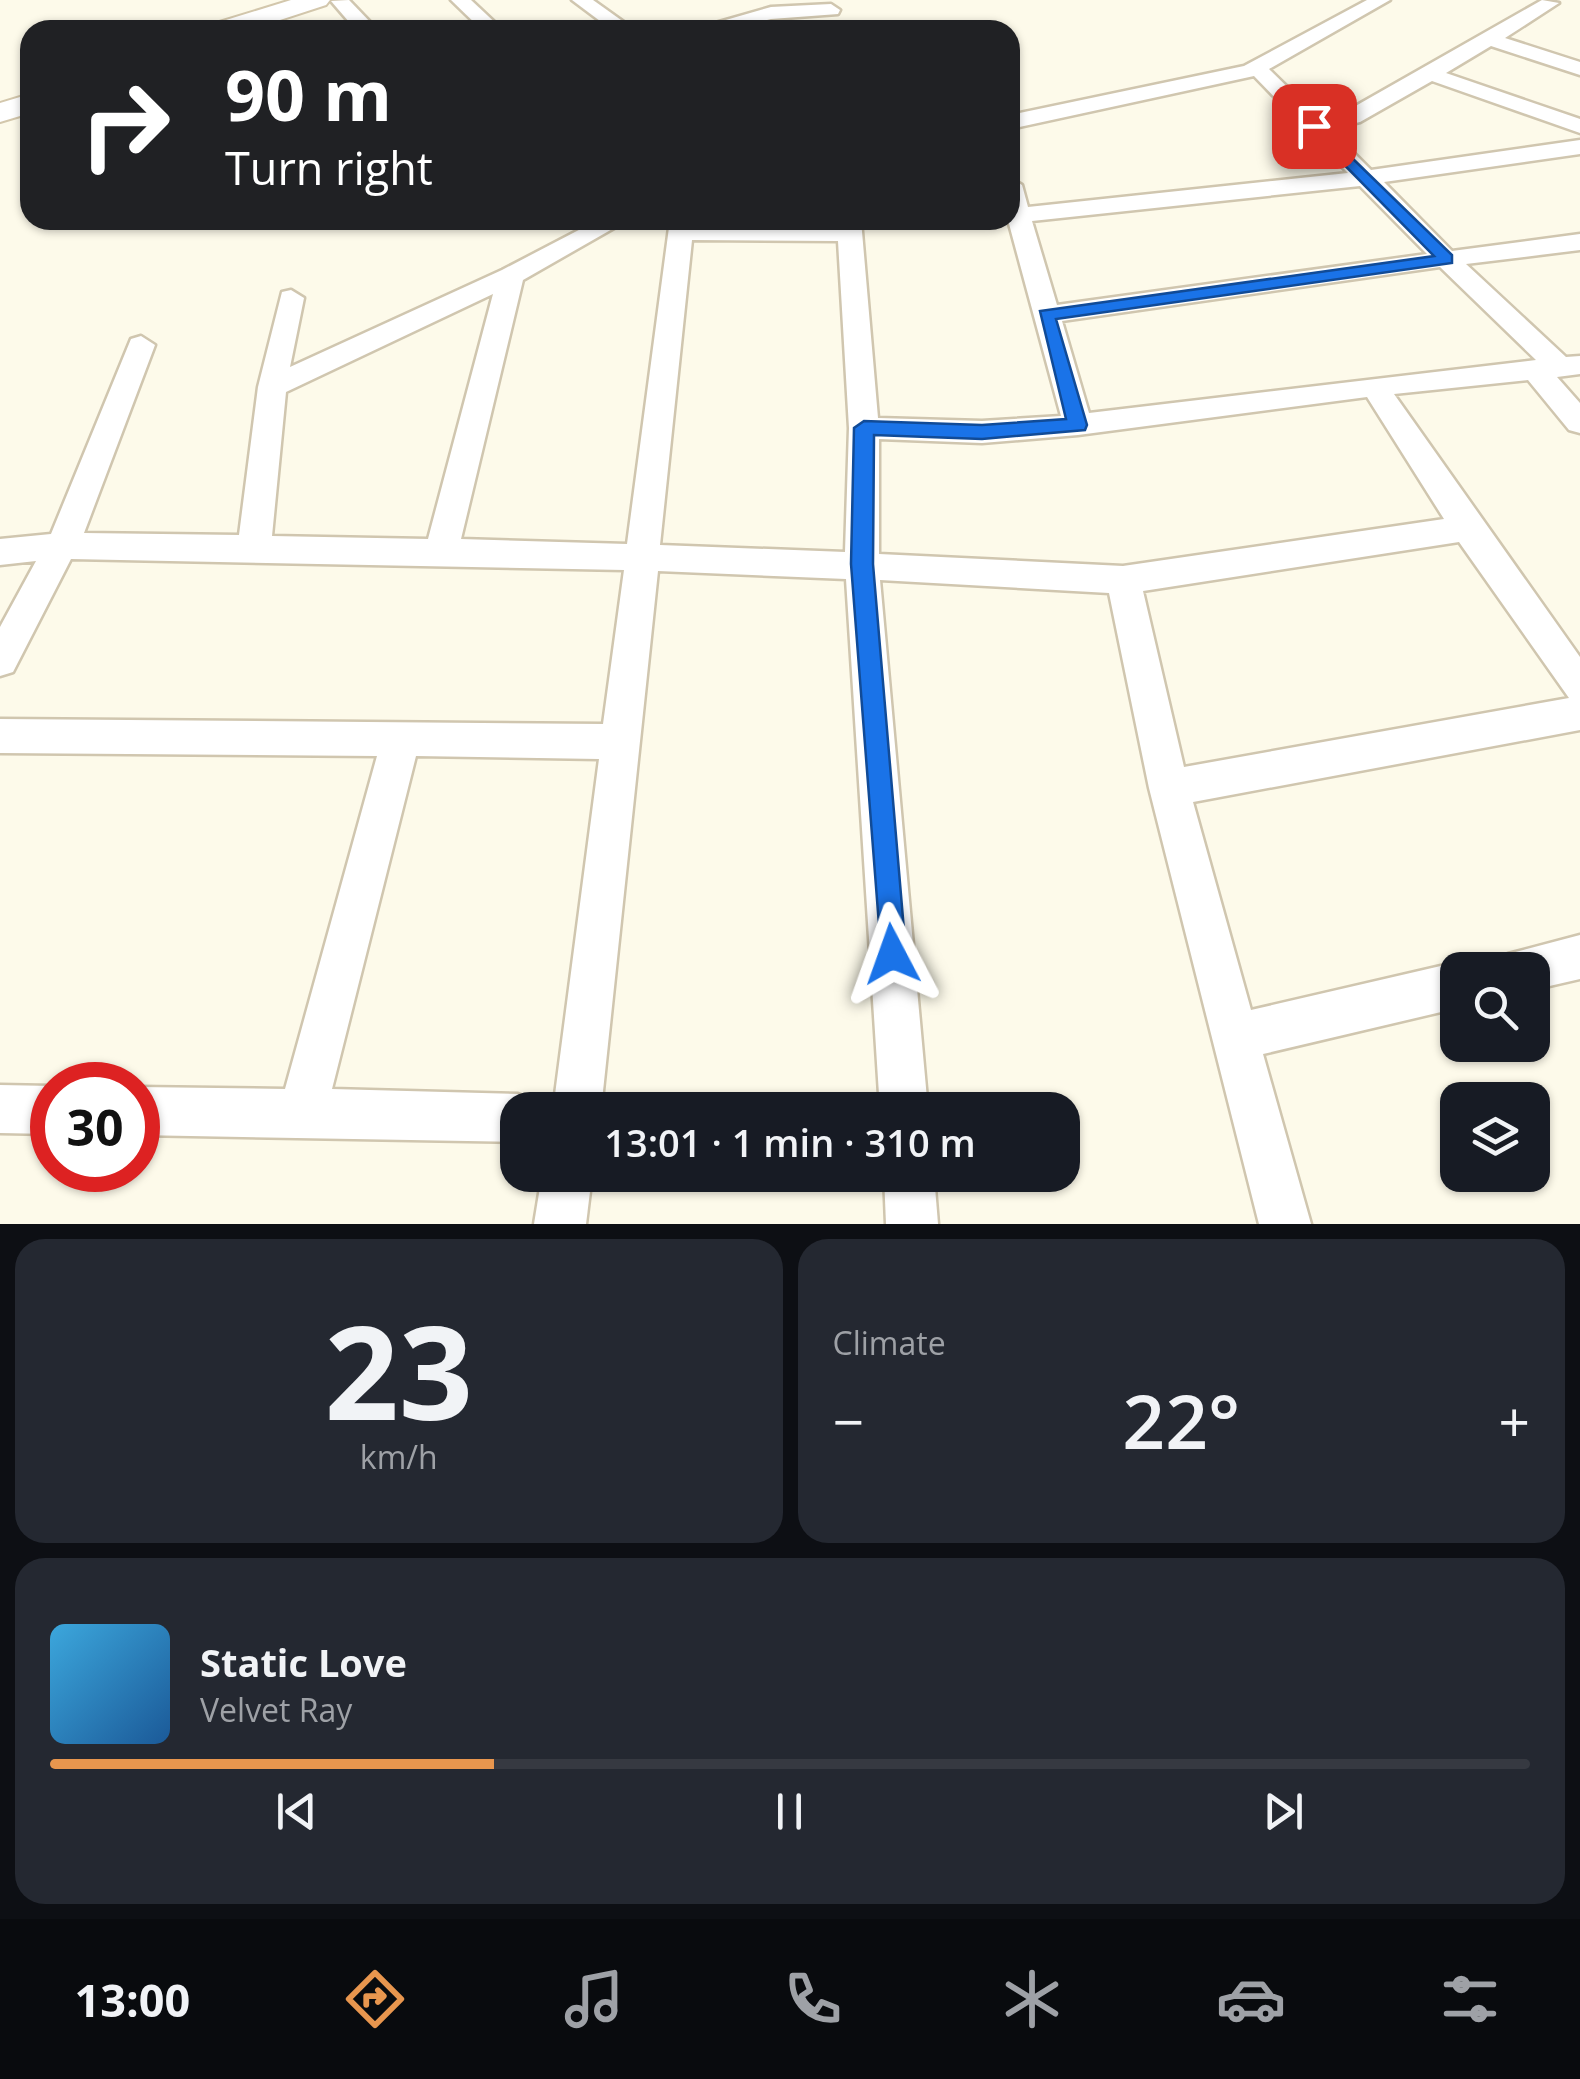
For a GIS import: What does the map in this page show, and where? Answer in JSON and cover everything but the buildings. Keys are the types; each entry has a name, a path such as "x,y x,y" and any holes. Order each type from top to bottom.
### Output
{"main road":[{"path":"253,20 316,0"},
{"path":"281,20 341,0"}],"street":[{"path":"341,0 359,20"},
{"path":"460,0 482,20"},
{"path":"581,0 610,20"},
{"path":"1020,121 1061,115 1257,68 1381,0"},
{"path":"1314,126 1352,117 1551,4"},
{"path":"743,20 771,13 831,13"},
{"path":"1488,39 1580,68"},
{"path":"1257,68 1559,368 1580,423"},
{"path":"1430,74 1580,126"},
{"path":"1020,215 1366,178 1580,147"},
{"path":"1020,222 1078,425"},
{"path":"272,387 511,276 597,230"},
{"path":"579,1092 640,557 671,342 681,230"},
{"path":"849,230 864,428 862,564 903,1092"},
{"path":"1046,315 1580,242"},
{"path":"442,550 511,276"},
{"path":"254,548 272,387 291,298"},
{"path":"0,660 77,516 141,346"},
{"path":"864,428 982,432 1078,425 1374,386 1559,368"},
{"path":"1374,386 1466,528 1580,686"},
{"path":"0,552 58,546 442,550 862,564 1123,580 1466,528"},
{"path":"1123,580 1170,788 1286,1224"},
{"path":"1170,788 1580,714"},
{"path":"0,736 619,742"},
{"path":"302,1114 401,740"},
{"path":"1550,964 1580,957"},
{"path":"1236,1037 1440,990"},
{"path":"0,1109 30,1110"},
{"path":"160,1111 500,1118"},
{"path":"560,1224 565,1192"},
{"path":"910,1192 912,1224"}],"route":[{"path":"892,954 862,564 864,428 982,432 1078,425 1046,315 1446,259 1314,126"}]}
